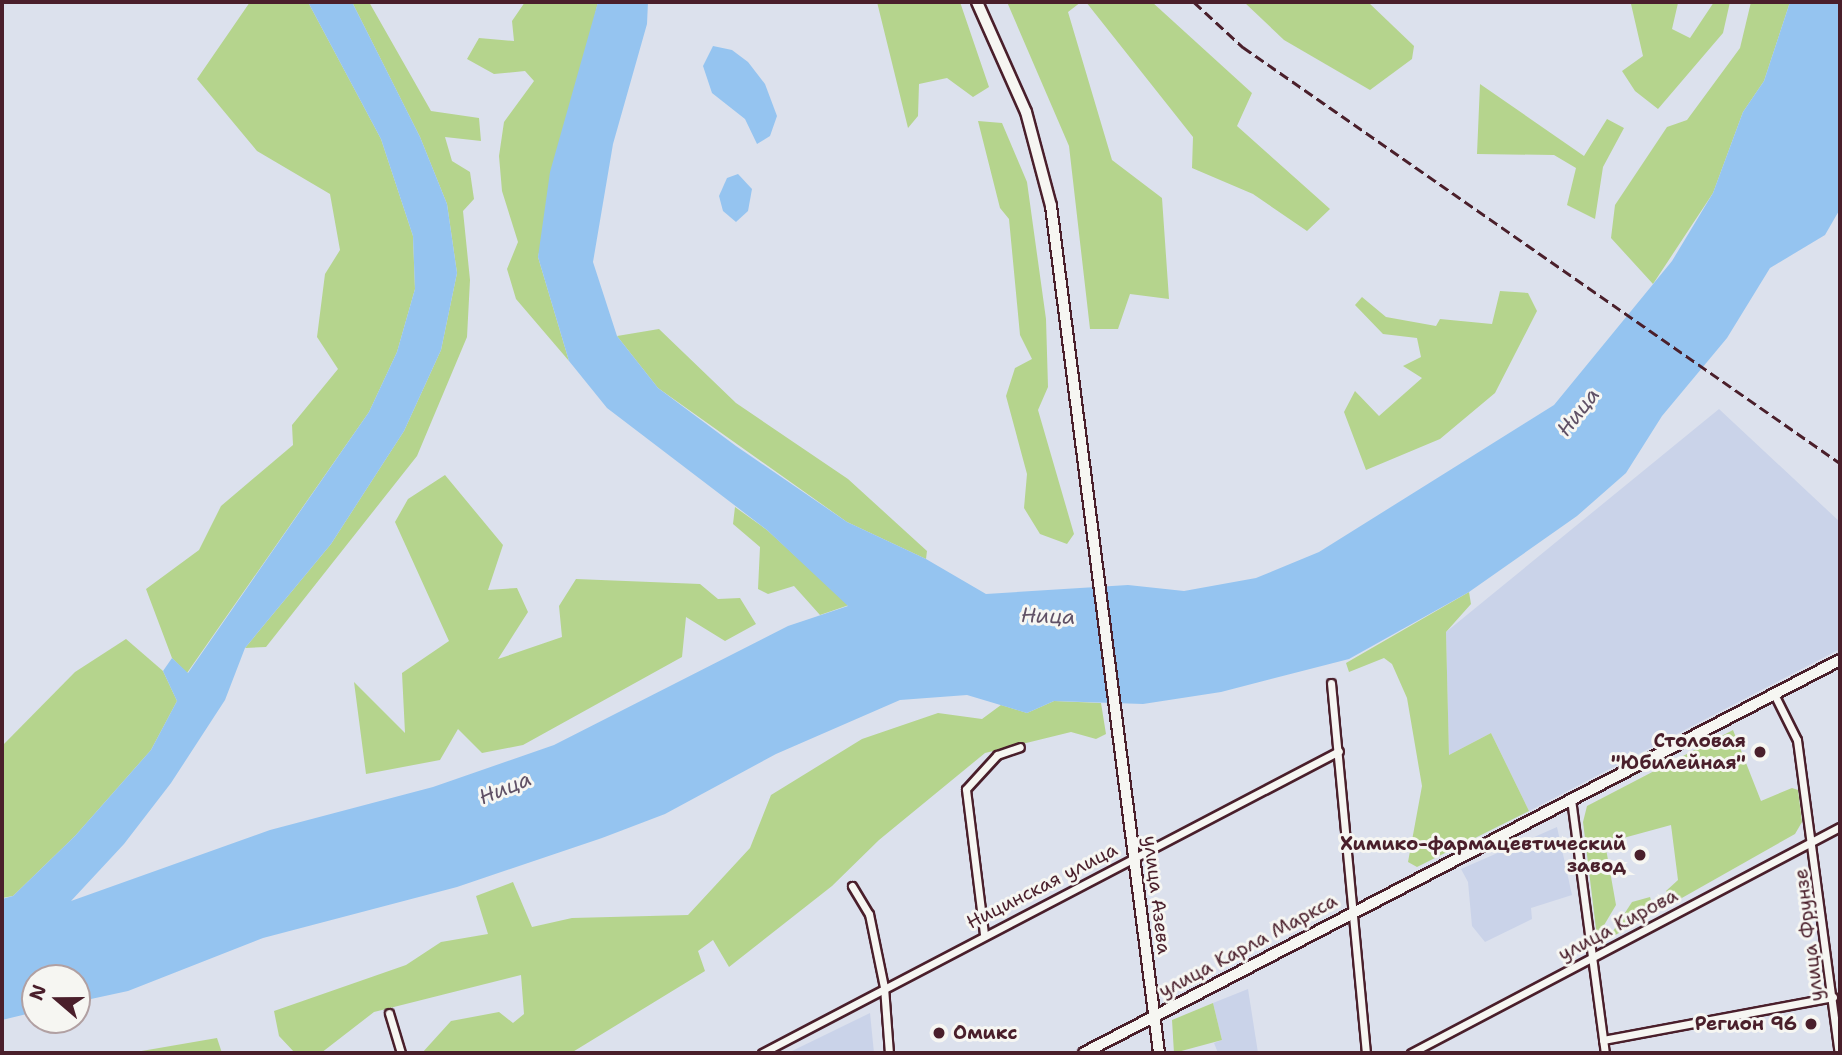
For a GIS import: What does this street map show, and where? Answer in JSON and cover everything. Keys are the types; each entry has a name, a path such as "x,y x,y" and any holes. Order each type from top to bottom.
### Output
{"street":[{"name":"улица Азева","path":"977,2 1026,111 1051,206 1159,1053"},
{"name":"улица Карла Маркса","path":"1084,1053 1840,660"},
{"path":"1331,683 1366,1053"},
{"name":"улица Фрунзе","path":"1774,694 1797,740 1814,841 1839,1053"},
{"path":"984,934 966,789 997,755 1020,747"},
{"name":"Ницинская улица","path":"762,1053 984,934 1339,751"},
{"path":"1571,799 1605,1053"},
{"name":"улица Кирова","path":"1411,1053 1840,827"},
{"path":"852,886 869,914 884,987 889,1053"},
{"path":"1603,1040 1833,997"},
{"path":"389,1013 401,1053"}],"shaded area":[{"name":"Химико-фармацевтический завод","path":"1719,409 1840,522 1840,649 1529,811 1491,733 1449,755 1446,632"},
{"path":"1557,827 1572,895 1531,908 1532,919 1485,942 1472,926 1468,882 1461,869"},
{"path":"1248,989 1258,1053 1218,1053 1214,1043 1222,1040 1213,1003"},
{"path":"870,1013 874,1053 789,1053 792,1051"}],"green space":[{"path":"250,2 308,2 381,139 413,236 415,289 397,352 369,412 187,673 172,658 146,589 199,550 221,506 293,445 292,425 338,369 317,337 325,274 340,250 330,194 257,151 197,79"},
{"path":"352,2 369,2 431,111 479,118 481,141 445,137 452,161 470,172 474,199 463,211 470,280 467,337 417,456 266,647 245,648 331,544 404,431 441,350 457,273 447,204 420,137"},
{"path":"525,2 598,2 538,257 569,361 516,299 507,269 518,242 502,191 499,156 504,122 534,81 525,71 494,74 467,59 479,38 514,41 512,21"},
{"path":"877,2 960,2 989,87 973,97 947,78 919,84 918,116 908,128"},
{"path":"1007,2 1081,2 1068,12 1112,160 1162,198 1169,299 1130,294 1118,329 1090,329 1069,146"},
{"path":"1086,2 1152,2 1252,93 1237,126 1330,209 1307,231 1253,194 1192,168 1193,137"},
{"path":"1244,2 1368,2 1414,46 1412,59 1370,90 1284,40"},
{"path":"1714,2 1730,2 1723,33 1658,109 1635,91 1622,71 1643,56 1631,4 1678,3 1672,29 1690,38"},
{"path":"1751,2 1790,2 1764,81 1743,112 1713,193 1653,284 1611,238 1615,205 1667,127 1687,120 1740,48"},
{"path":"1480,84 1584,156 1607,119 1624,128 1603,167 1595,219 1567,205 1576,168 1554,155 1477,154"},
{"path":"978,121 1002,123 1027,182 1046,319 1048,387 1038,410 1074,534 1067,544 1040,534 1024,508 1027,474 1006,396 1015,368 1032,359 1020,335 1009,219 1000,208"},
{"path":"1500,291 1528,293 1537,311 1495,393 1440,439 1366,470 1344,412 1355,391 1379,416 1422,378 1403,366 1421,357 1417,338 1383,334 1355,305 1362,297 1386,317 1436,326 1440,319 1492,324"},
{"path":"659,329 736,403 848,479 927,551 926,559 847,522 658,388 617,336"},
{"path":"445,475 503,545 488,590 517,588 528,612 498,659 562,637 559,606 576,579 700,584 718,599 740,598 756,624 725,641 686,617 682,657 523,745 482,753 458,729 440,760 366,774 354,682 405,733 402,673 449,641 395,522 408,499"},
{"path":"735,507 767,530 849,605 820,615 794,586 768,594 758,589 760,547 733,524"},
{"path":"1469,592 1471,604 1446,632 1449,755 1491,733 1529,811 1417,867 1408,862 1422,786 1407,698 1392,664 1384,658 1349,672 1346,663"},
{"path":"126,639 163,671 177,701 151,750 75,836 13,896 2,898 2,746 75,672"},
{"path":"1054,701 1101,703 1106,734 1096,739 1071,732 985,753 879,840 832,886 729,967 713,940 698,951 705,971 571,1053 422,1053 451,1021 499,1012 513,1023 524,1014 521,975 374,1012 321,1053 295,1053 279,1036 274,1011 406,965 441,942 488,934 476,896 513,882 532,927 572,918 688,915 750,848 771,795 862,739 938,713 982,719 1001,705 1027,713"},
{"path":"1733,730 1761,801 1792,788 1798,790 1802,822 1795,834 1673,903 1666,891 1678,880 1671,825 1605,843 1616,905 1597,937 1583,822 1587,806"},
{"path":"1650,897 1655,913 1608,939 1632,902"},
{"path":"1213,1003 1222,1040 1174,1053 1172,1020"},
{"path":"217,1038 222,1053 130,1053"}],"water":[{"name":"Ница","path":"308,2 352,2 420,137 447,204 457,273 441,350 404,431 331,544 245,648 225,700 171,783 124,844 71,901 270,830 433,787 554,745 788,626 848,606 767,530 607,408 569,361 538,257 550,172 598,2 648,2 647,24 613,144 593,262 617,336 658,388 736,446 847,522 926,559 986,594 1128,585 1184,591 1256,578 1319,552 1554,405 1672,261 1713,193 1743,112 1764,81 1790,2 1840,2 1840,209 1825,235 1770,268 1727,338 1662,416 1626,473 1577,516 1469,592 1349,659 1221,692 1143,704 1054,701 1027,713 967,695 900,700 776,754 665,814 602,838 457,887 263,938 128,991 91,999 91,964 21,964 21,1015 2,1020 2,899 13,896 75,836 151,750 177,701 163,671 172,658 188,673 369,412 397,352 415,289 413,236 381,139"},
{"path":"713,46 732,50 748,62 765,84 777,116 770,136 757,144 745,119 712,93 703,66"},
{"path":"738,174 752,189 748,211 736,222 723,211 719,196 727,178"}],"railway":[{"path":"1194,2 1243,47 1840,463"}],"place":[{"name":"Столовая \"Юбилейная\"","path":"1760,752"},
{"name":"Химико-фармацевтический завод","path":"1640,855"},
{"name":"Регион 96","path":"1811,1024"},
{"name":"Омикс","path":"939,1033"}]}
